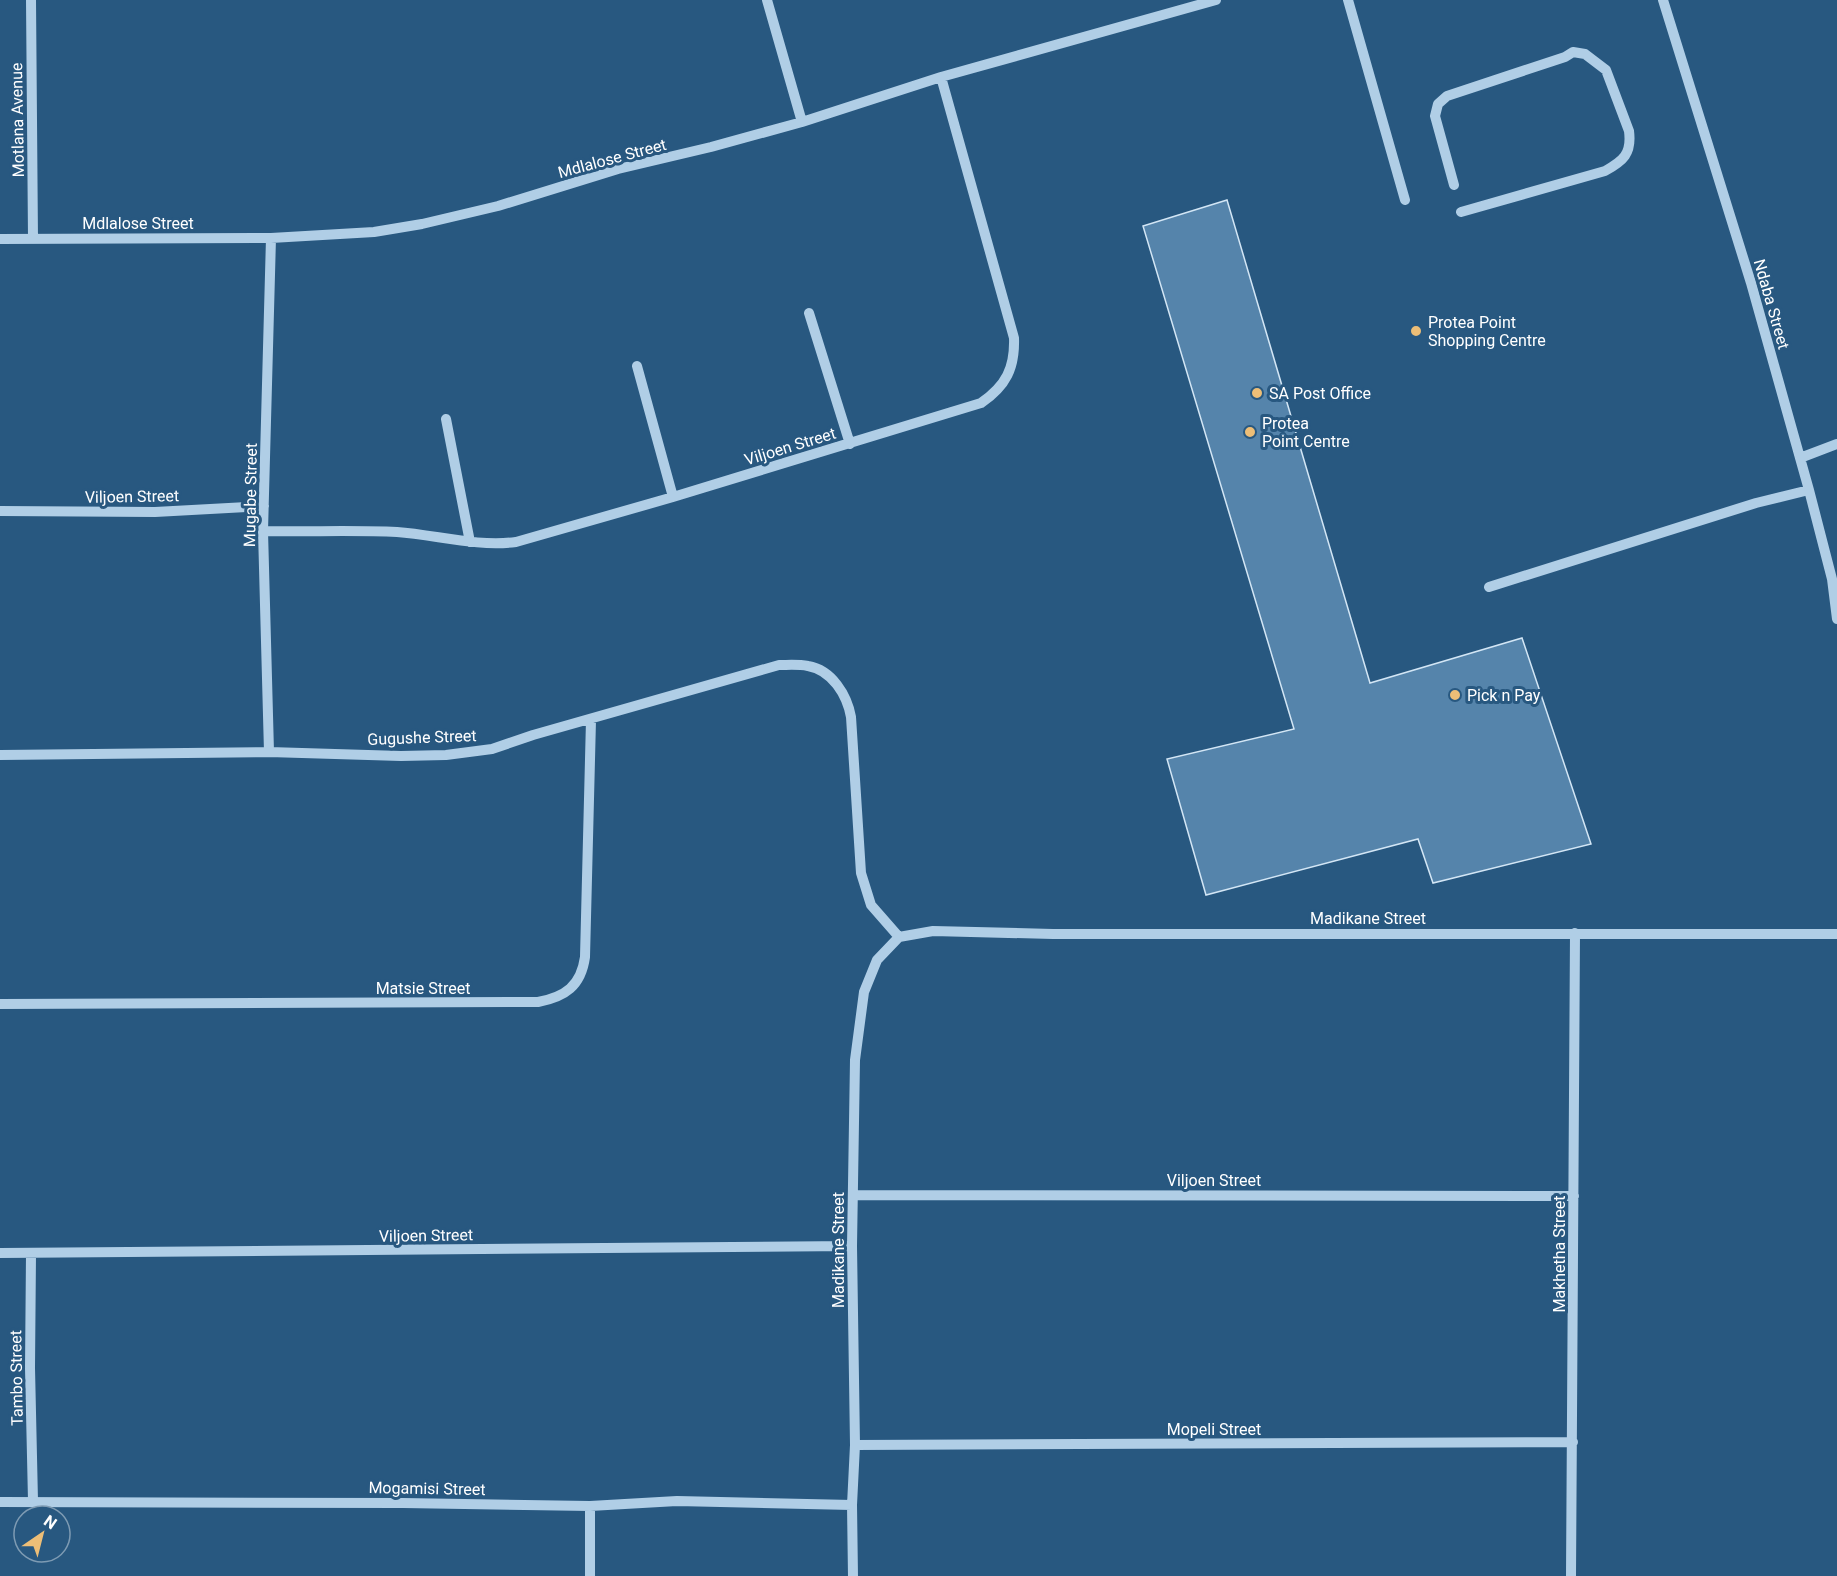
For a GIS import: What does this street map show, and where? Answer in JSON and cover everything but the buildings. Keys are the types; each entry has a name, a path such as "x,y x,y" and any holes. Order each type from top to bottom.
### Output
{"street":[{"name":"Motlana Avenue","path":"31,0 33,239"},
{"path":"767,0 802,122"},
{"name":"Mdlalose Street","path":"0,239 271,238 374,232 422,224 498,207 618,170 802,122 941,77 1216,0"},
{"path":"1348,0 1405,201"},
{"name":"Ndaba Street","path":"1663,0 1751,283 1832,579 1837,619"},
{"path":"1454,185 1435,116 1438,104 1447,96 1565,57 1573,52 1586,54 1606,70 1629,131 1630,141 1627,154 1618,164 1605,171 1461,212"},
{"name":"Viljoen Street","path":"263,531 396,532 470,543 516,542 674,497 981,403 994,394 1009,373 1014,348 1012,331 941,77"},
{"name":"Mugabe Street","path":"269,752 263,531 271,238"},
{"path":"809,313 850,444"},
{"path":"637,366 674,497"},
{"path":"446,419 470,543"},
{"path":"1800,458 1837,444"},
{"path":"1490,587 1745,507 1809,490"},
{"name":"Viljoen Street","path":"0,511 155,512 264,506"},
{"name":"Gugushe Street","path":"0,755 269,752 446,755 492,749 533,735 779,665 810,666 829,677 838,685 845,697 851,717 861,873 872,905 899,937"},
{"name":"Matsie Street","path":"0,1004 537,1002 557,997 578,980 584,967 591,720"},
{"name":"Madikane Street","path":"853,1576 852,1505 855,1445 852,1246 855,1060 864,992 877,960 899,937 933,931 1053,934 1837,934"},
{"name":"Makhetha Street","path":"1571,1576 1575,933"},
{"name":"Viljoen Street","path":"853,1195 1574,1196"},
{"name":"Viljoen Street","path":"0,1253 852,1246"},
{"name":"Tambo Street","path":"31,1254 30,1368 33,1502"},
{"name":"Mopeli Street","path":"855,1445 1573,1442"},
{"name":"Mogamisi Street","path":"0,1502 590,1506 677,1501 852,1505"},
{"path":"590,1506 590,1576"}],"place":[{"name":"Protea Point Shopping Centre","path":"1416,331"},
{"name":"SA Post Office","path":"1257,393"},
{"name":"Protea Point Centre","path":"1250,432"},
{"name":"Pick n Pay","path":"1455,695"}]}
